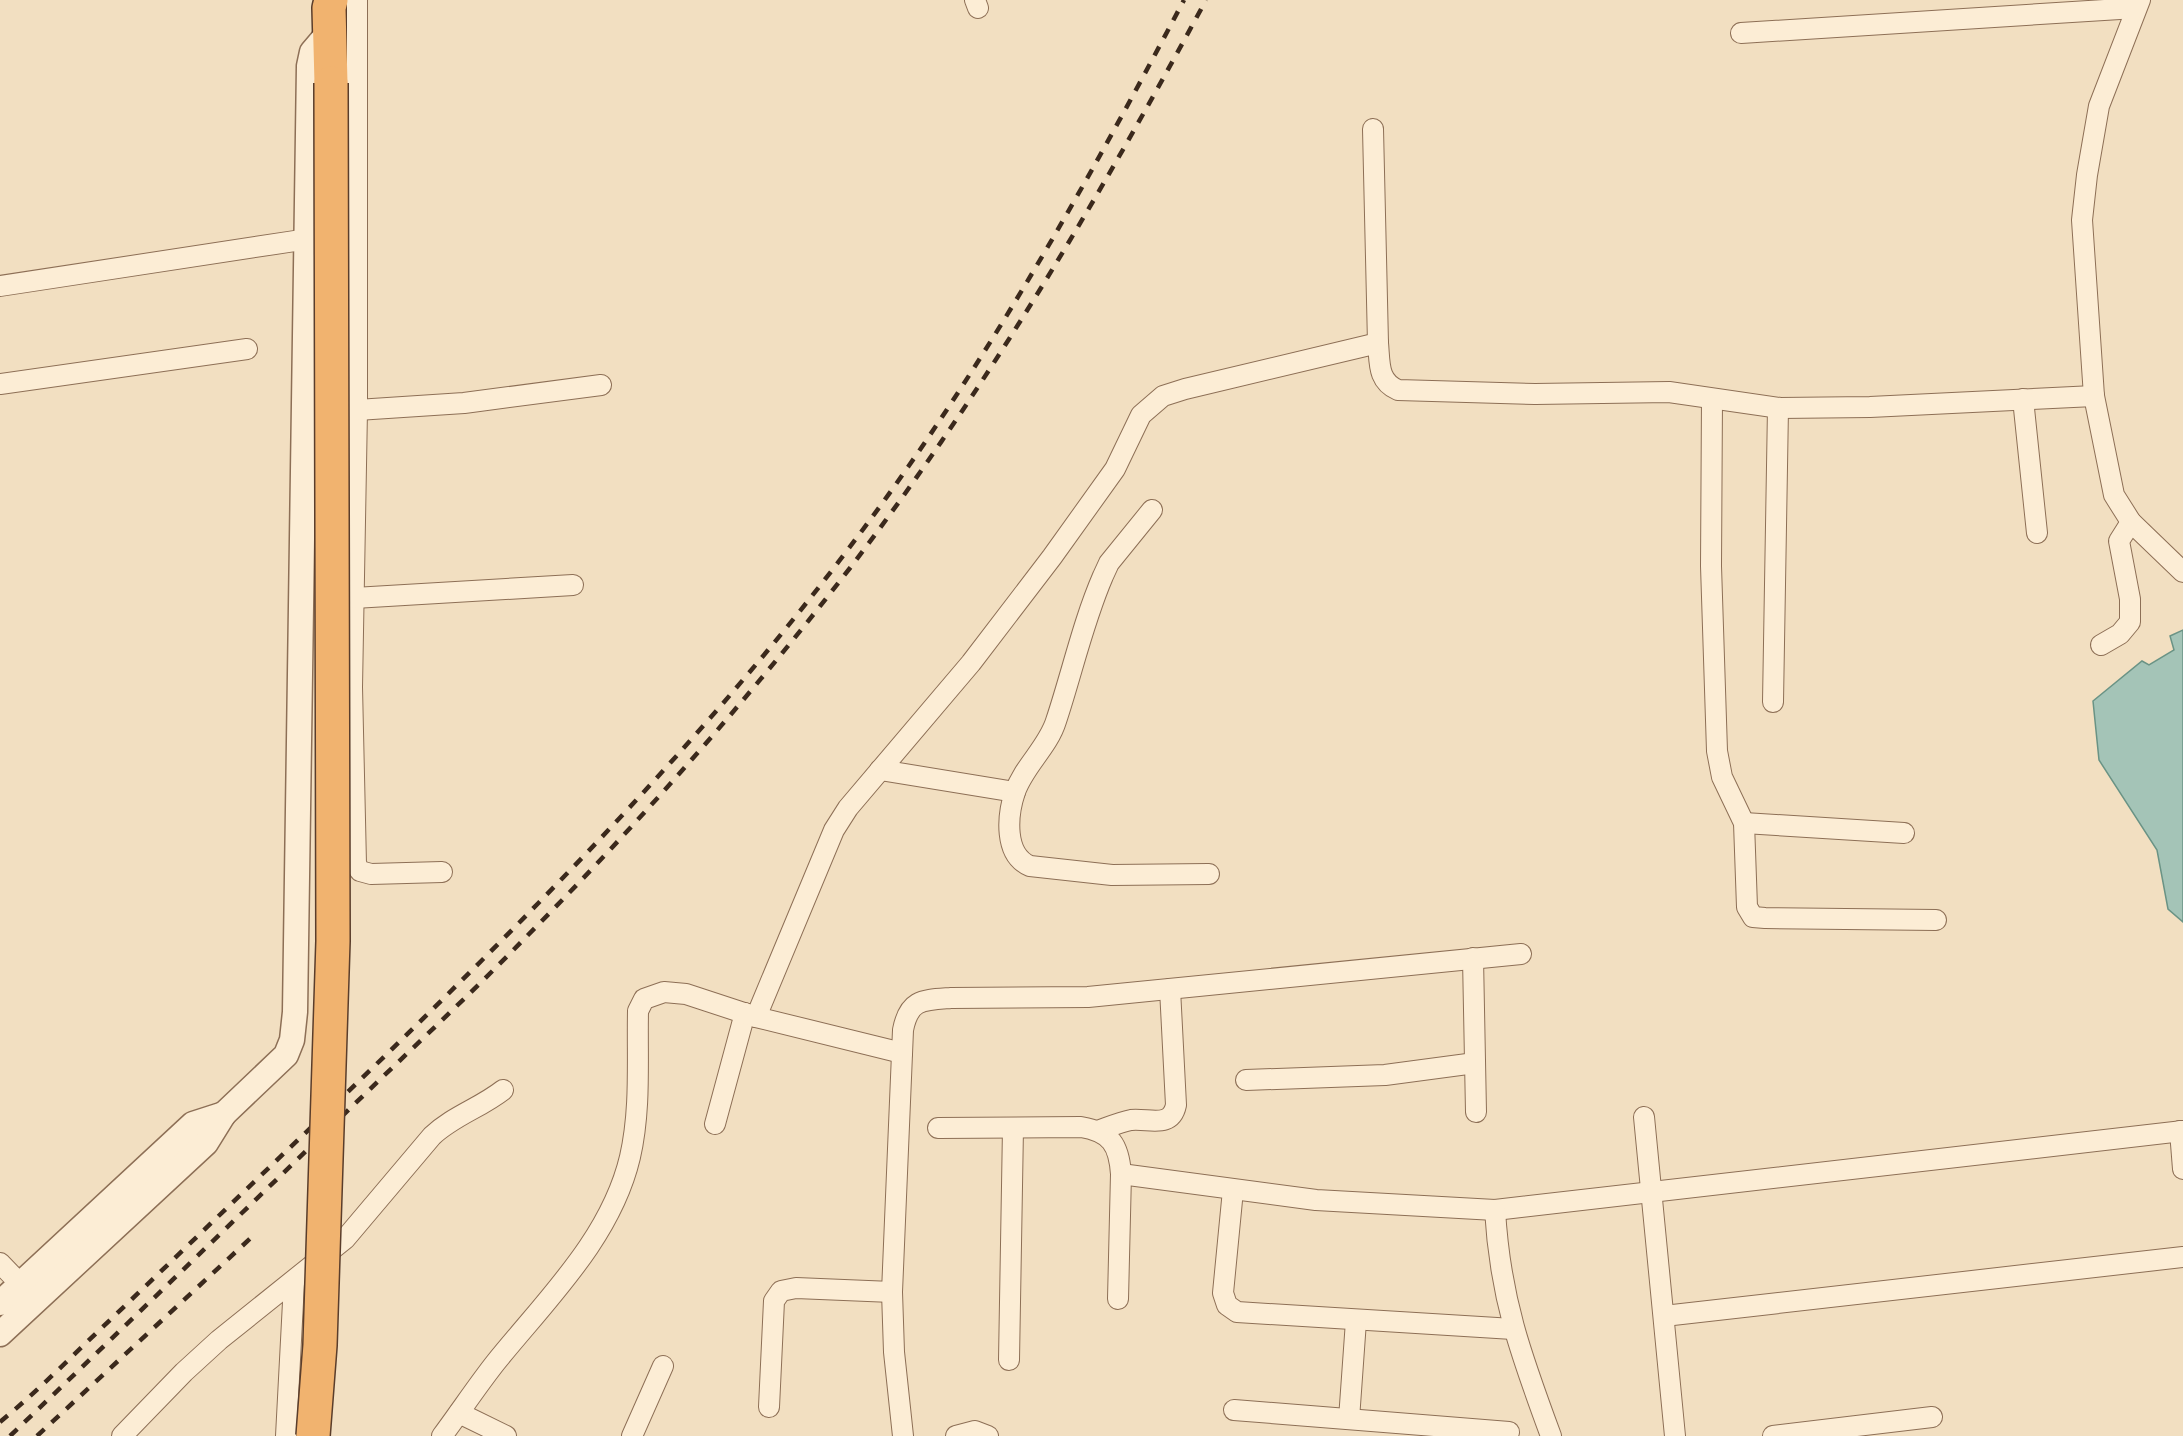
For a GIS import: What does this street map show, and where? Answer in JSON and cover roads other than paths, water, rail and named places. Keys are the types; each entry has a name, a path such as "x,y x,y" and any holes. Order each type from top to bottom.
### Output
{"highway":[{"path":"313,1436 320,1345 333,941 331,82 334,8"}],"street":[{"path":"1742,33 2138,4 2099,106 2092,138 2082,220 2094,396 2111,486 2120,507 2131,522 2183,572"},
{"path":"0,1334 28,1292 193,1125 224,1114 286,1055 292,1040 308,239 309,66 312,52 334,8"},
{"path":"334,8 357,410 354,598 356,864 360,871 371,874 442,872"},
{"path":"1373,129 1378,343 1382,377 1390,387 1398,390 1535,394 1669,392 1778,408 2094,396"},
{"path":"0,286 308,239"},
{"path":"715,1124 751,1015 834,831 848,808 971,663 1052,557 1115,469 1141,415 1163,396 1185,389 1378,343"},
{"path":"0,384 248,349"},
{"path":"357,410 464,403 601,386"},
{"path":"1712,399 1711,578 1717,751 1722,777 1744,823 1747,907 1753,916 1936,920"},
{"path":"2023,399 2037,533"},
{"path":"1773,702 1778,408"},
{"path":"1152,510 1109,563 1103,576 1055,724 1015,792 1010,836 1015,855 1020,862 1047,869 1112,875 1209,874"},
{"path":"2101,645 2120,634 2130,622 2130,599 2119,541 2131,522"},
{"path":"354,598 573,585"},
{"path":"880,770 1015,792"},
{"path":"1744,823 1904,833"},
{"path":"903,1436 894,1352 892,1292 903,1030 907,1013 922,1001 1088,998 1521,954"},
{"path":"1473,958 1476,1112"},
{"path":"1098,1131 1134,1120 1164,1121 1173,1115 1176,1105 1170,989"},
{"path":"442,1436 495,1364 569,1273 617,1195 633,1137 637,1096 638,1011 641,1002 654,994 677,992 751,1015 902,1053"},
{"path":"1246,1080 1385,1075 1475,1064"},
{"path":"122,1436 184,1372 219,1340 345,1239 368,1216 432,1136 447,1122 485,1104 503,1090"},
{"path":"1644,1117 1675,1436"},
{"path":"938,1128 1081,1127 1098,1131 1109,1137 1117,1146 1121,1174 1118,1299"},
{"path":"1009,1360 1012,1128"},
{"path":"1121,1174 1316,1200 1495,1210 2181,1131 2183,1169"},
{"path":"1233,1190 1223,1293 1227,1305 1243,1313 1513,1329"},
{"path":"1495,1210 1497,1250 1513,1329 1551,1436"},
{"path":"1664,1316 2183,1257"},
{"path":"0,1263 28,1292"},
{"path":"286,1436 294,1282"},
{"path":"768,1407 774,1301 781,1291 796,1288 892,1292"},
{"path":"0,1303 28,1292"},
{"path":"1349,1419 1356,1321"},
{"path":"632,1436 663,1366"},
{"path":"1234,1410 1509,1432"},
{"path":"459,1413 506,1436"},
{"path":"1773,1436 1932,1417"},
{"path":"956,1436 975,1431 988,1436"}],"railway":[{"path":"0,1422 56,1372 461,981 620,818 770,647 841,559 908,467 983,354 1087,179 1184,0"},
{"path":"10,1436 502,961 611,849 734,711 850,568 948,432 1083,219 1206,0"},
{"path":"37,1436 254,1235"}]}
